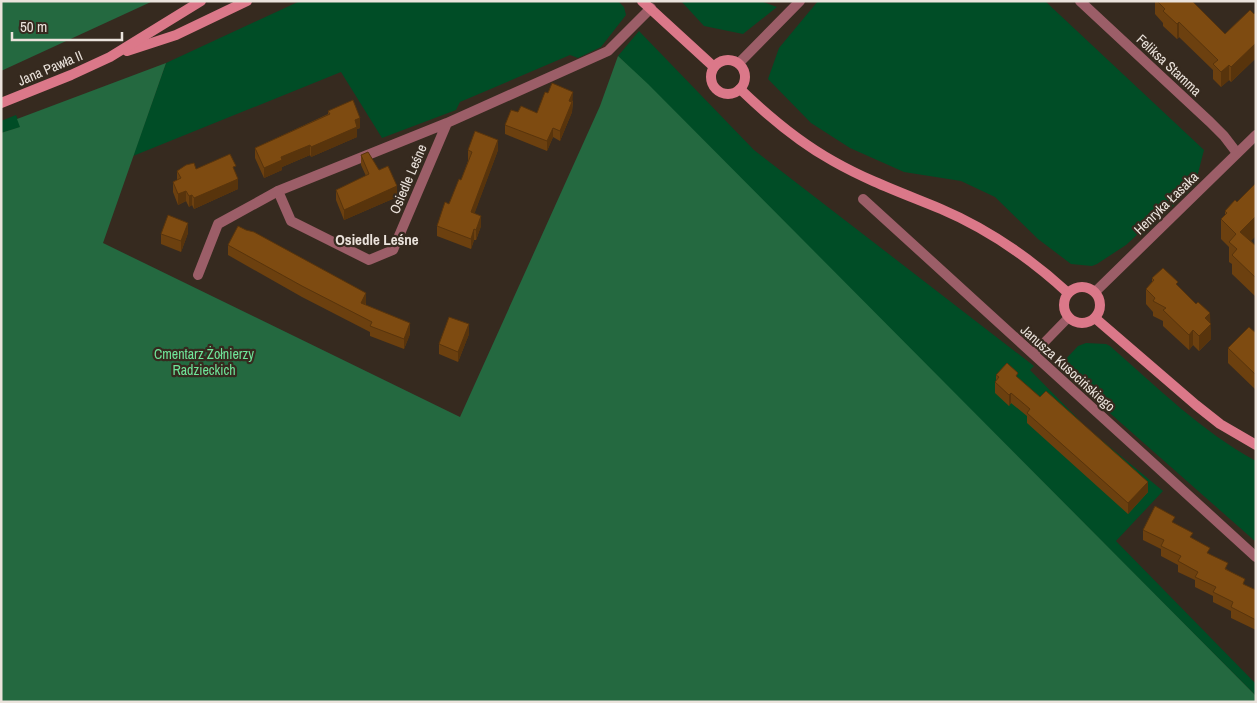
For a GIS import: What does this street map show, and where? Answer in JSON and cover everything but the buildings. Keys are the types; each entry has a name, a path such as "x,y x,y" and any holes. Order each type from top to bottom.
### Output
{"street":[{"name":"Jana Pawła II","path":"110,57 201,1"},
{"name":"Jana Pawła II","path":"1,103 110,57 176,34 247,1"},
{"path":"642,1 649,4 714,67"},
{"path":"739,63 800,1"},
{"name":"Feliksa Stamma","path":"1080,1 1210,122 1237,153"},
{"name":"Osiedle Leśne","path":"198,274 218,224 278,191 447,123 608,51 649,4"},
{"path":"726,60 733,60 739,63 744,69 746,76 744,83 734,93 720,92 712,81 714,67 719,62 726,60"},
{"path":"740,89 791,132 832,160 874,182 942,210 990,234 1022,255 1068,293"},
{"name":"Osiedle Leśne","path":"278,191 291,221 369,260 393,250 447,123"},
{"name":"Henryka Łasaka","path":"1095,292 1256,135"},
{"name":"Janusza Kusocińskiego","path":"862,199 1256,557"},
{"path":"1079,287 1085,287 1095,292 1101,302 1096,318 1085,323 1074,321 1069,317 1064,308 1068,293 1079,287"},
{"path":"1096,318 1196,405 1220,424 1256,445"}],"lane":[{"path":"1032,354 1069,317"}],"green space":[{"path":"1,1 153,1 1,71"},
{"path":"300,1 618,1 624,7 626,15 601,47 578,58 570,55 460,102 456,110 382,138 341,72 133,156 166,63"},
{"path":"681,1 761,1 777,7 743,34 704,26"},
{"path":"818,1 1045,1 1204,150 1195,185 1141,237 1138,234 1126,245 1092,266 1071,264 1038,239 995,197 961,181 904,172 850,148 811,123 768,79 779,48"},
{"path":"639,31 754,150 1034,366 1030,370 1087,428 1163,491 1116,541 1256,684 1256,696 618,56"},
{"name":"Cmentarz Żołnierzy Radzieckich","path":"618,56 1256,696 1256,702 1,702 1,133 20,127 17,119 166,63 103,243 460,417 600,106"},
{"path":"16,115 21,127 1,133 1,121"},
{"path":"1086,343 1110,346 1198,422 1256,461 1256,542 1061,370 1064,367 1064,361 1078,346"}],"district":[{"name":"Osiedle Leśne","path":"377,239"}]}
